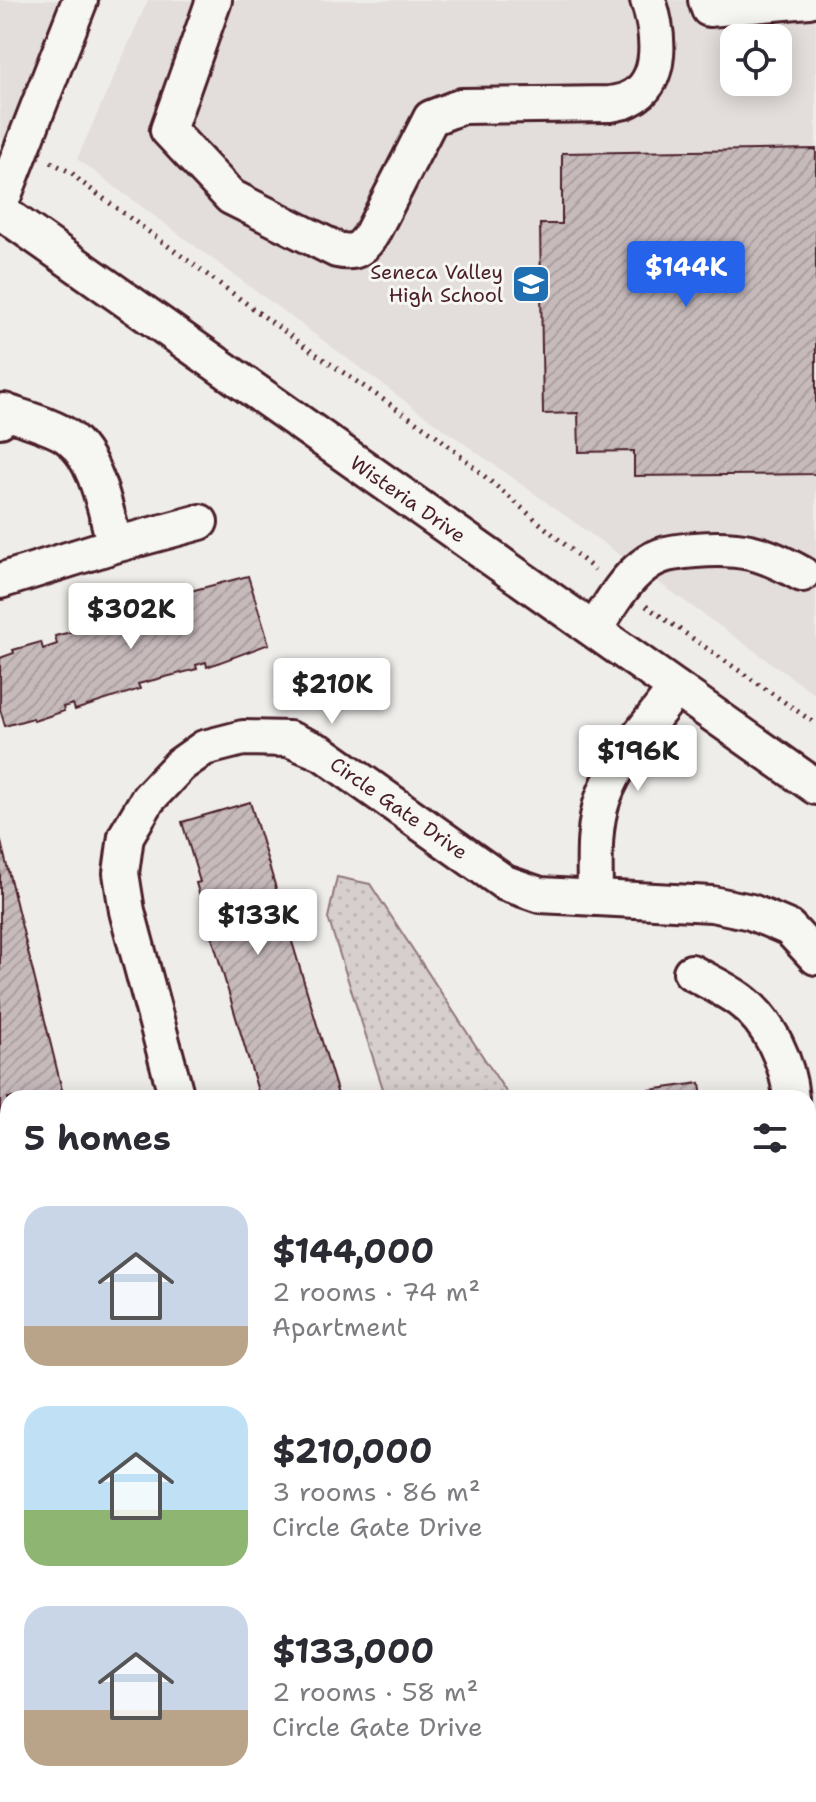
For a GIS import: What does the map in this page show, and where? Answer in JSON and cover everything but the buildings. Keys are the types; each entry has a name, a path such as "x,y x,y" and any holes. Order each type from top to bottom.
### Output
{"street":[{"path":"0,205 80,0"},
{"path":"214,0 168,130 231,197 337,250 349,253 362,249 371,235 431,118 462,106 610,104 630,99 636,94 649,79 658,46 655,19 648,0"},
{"path":"706,0 709,9 809,0"},
{"name":"Wisteria Drive","path":"0,211 816,787"},
{"path":"0,420 4,411 67,435 82,452 95,478 115,545"},
{"path":"0,581 200,522"},
{"path":"594,630 622,589 642,567 665,553 729,547 773,557 802,574"},
{"path":"595,898 595,846 602,799 620,763 676,688"},
{"name":"Circle Gate Drive","path":"175,1090 127,911 121,873 126,836 148,799 180,765 204,748 243,738 289,739 322,753 505,883 540,895 712,904 751,912 789,928 816,957"},
{"path":"691,972 742,1001 763,1025 799,1079"}],"path":[{"path":"22,150 72,173 307,348 437,436 592,568 816,724"}],"shaded area":[{"path":"0,0 80,0 22,150 0,138"},
{"name":"Seneca Valley High School","path":"148,0 816,0 816,695 417,410 77,159"},
{"path":"337,877 370,884 505,1090 383,1090 328,918"}],"place":[{"name":"Seneca Valley High School","path":"531,284"}]}
